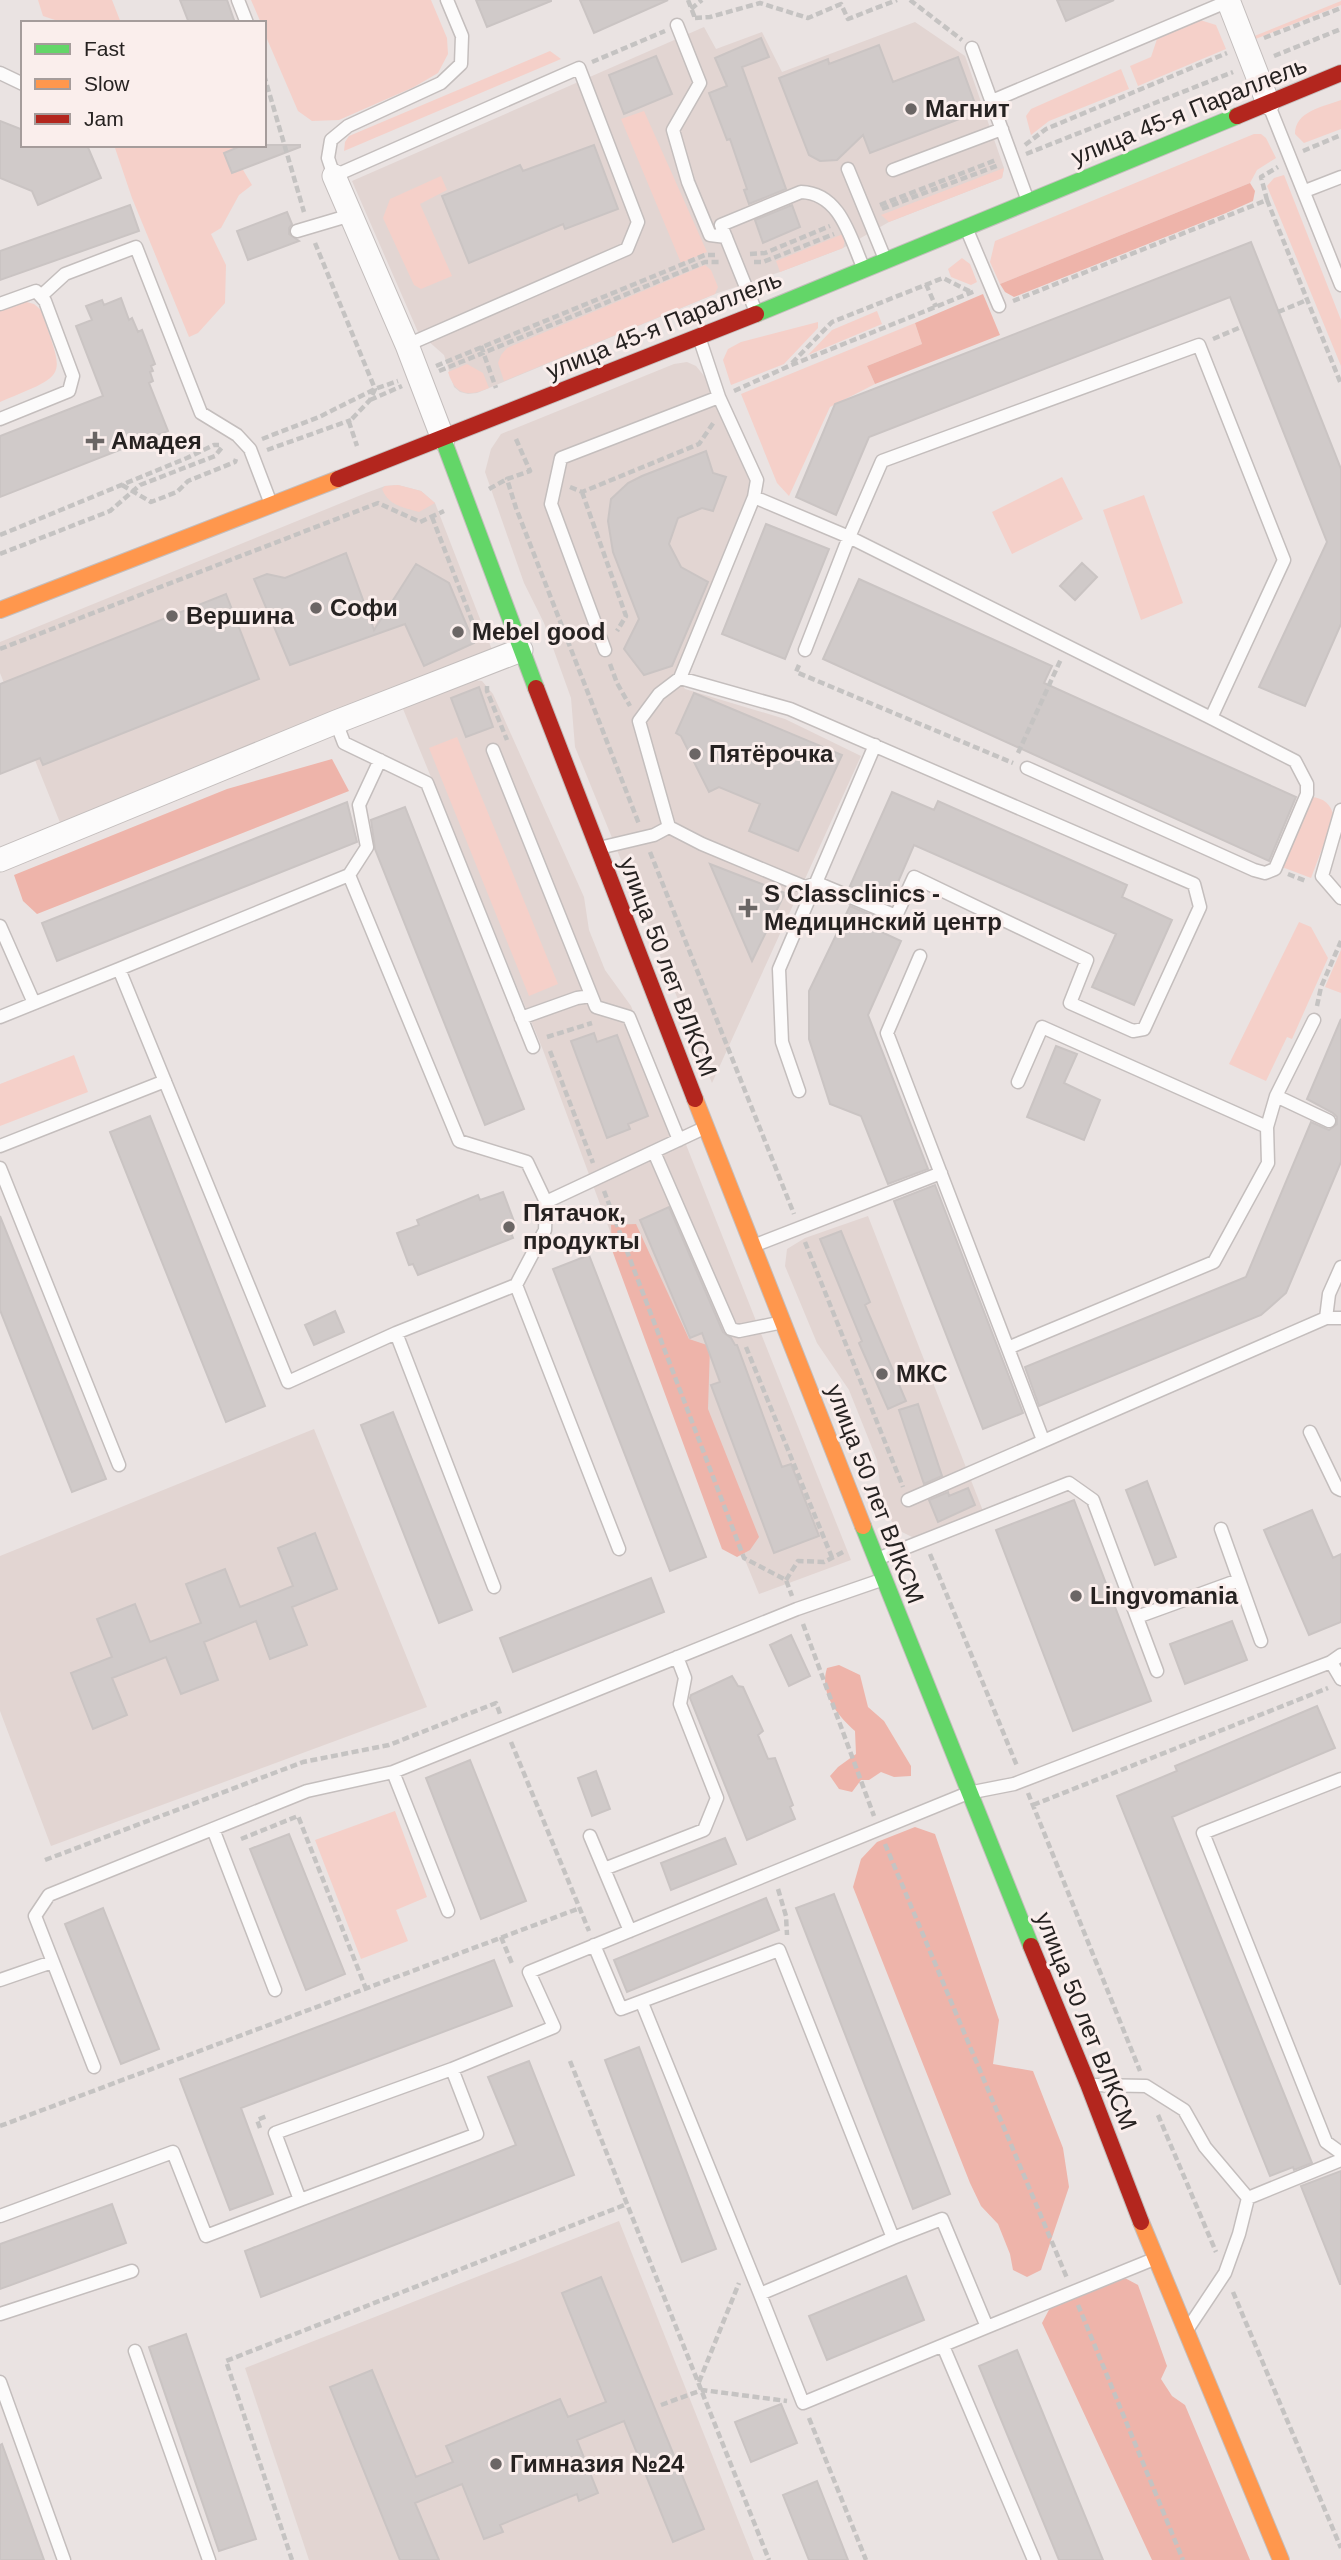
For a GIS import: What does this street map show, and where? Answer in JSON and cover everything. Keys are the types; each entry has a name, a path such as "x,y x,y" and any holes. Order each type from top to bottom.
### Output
{"street":[{"path":"1229,0 1244,46 1268,103"},
{"name":"улица 45-я Параллель","path":"0,610 443,439 698,337 1341,73"},
{"path":"334,176 407,345 443,439"},
{"name":"улица 50 лет ВЛКСМ","path":"443,439 521,650 706,1128 968,1793 1088,2084 1155,2259 1280,2560"},
{"path":"0,860 336,722 521,650"}],"lane":[{"path":"238,0 246,21"},
{"path":"407,345 627,249 638,222 579,68 334,176 328,158 331,140 348,126 441,83 461,64 462,36 447,0"},
{"path":"992,101 1229,0"},
{"path":"677,26 700,83 673,130 688,182 710,234 726,237"},
{"path":"972,48 1028,202"},
{"path":"0,73 21,83"},
{"path":"1268,103 1341,285"},
{"path":"893,170 1002,129"},
{"path":"848,169 885,259"},
{"path":"1305,191 1341,177"},
{"path":"756,313 721,225 802,192 814,192 831,202 863,268"},
{"path":"303,229 351,215"},
{"path":"965,227 999,306"},
{"path":"41,296 65,274 136,247 201,413 237,435 271,505"},
{"path":"0,304 36,291 45,301 74,376 69,391 0,419"},
{"path":"680,678 790,709 1194,884 1200,906 1143,1029 1133,1031 1070,1003 1087,960 914,877 895,916 817,883 805,887 702,844 669,827 639,721 659,694 680,678 754,497 757,480 721,402 698,337"},
{"path":"805,650 882,461 1199,345 1284,560 1211,718"},
{"path":"605,650 551,504 561,458 721,402"},
{"path":"754,497 849,537 1295,761 1307,784 1307,794 1275,869 1265,873 1027,768"},
{"path":"336,722 344,743 427,783 533,1047"},
{"path":"800,1091 782,1042 779,968 875,745"},
{"path":"493,750 596,1007 629,1017 679,1140"},
{"path":"0,1017 349,875 367,847 359,805 380,760"},
{"path":"1341,810 1322,876 1341,898"},
{"path":"599,848 644,838 669,827"},
{"path":"119,969 288,1382 396,1333 516,1285 545,1230 546,1202 527,1162 459,1140 349,875"},
{"path":"0,926 34,1003"},
{"path":"920,956 887,1033 1010,1348 1043,1440"},
{"path":"521,1018 577,998 592,996"},
{"path":"1010,1348 1214,1262 1268,1163 1267,1127 1276,1096 1314,1020"},
{"path":"1018,1082 1042,1027 1267,1127"},
{"path":"0,1146 165,1082"},
{"path":"1276,1096 1329,1121"},
{"path":"546,1202 706,1128"},
{"path":"654,1152 731,1329 739,1331 783,1322"},
{"path":"0,1168 118,1465"},
{"path":"753,1246 941,1173"},
{"path":"1326,1318 1329,1294 1341,1267"},
{"path":"516,1285 619,1549"},
{"path":"908,1500 1326,1318 1341,1318"},
{"path":"396,1333 494,1587"},
{"path":"1310,1432 1337,1488 1341,1490"},
{"path":"876,1559 1069,1483 1093,1500 1157,1671"},
{"path":"1221,1529 1261,1641"},
{"path":"94,2067 35,1916 49,1895 307,1791 393,1772 797,1609 884,1579"},
{"path":"1137,1617 1239,1580"},
{"path":"604,1869 705,1830 717,1798 680,1704 685,1678 677,1657"},
{"path":"300,2200 275,2133 452,2069 554,2027 529,1972 968,1793 1023,1781 1336,1658 1341,1681"},
{"path":"393,1772 448,1910"},
{"path":"1341,1779 1203,1833 1326,2142 1341,2153"},
{"path":"213,1829 275,1990"},
{"path":"590,1836 629,1931"},
{"path":"594,1945 621,2009 779,1950 893,2238"},
{"path":"0,1980 52,1962"},
{"path":"642,2003 803,2403 1155,2259"},
{"path":"0,2216 173,2152 206,2236 477,2134 452,2069"},
{"path":"1088,2084 1146,2086 1184,2110 1205,2147 1248,2198"},
{"path":"1248,2198 1341,2160"},
{"path":"1185,2332 1225,2273 1248,2198"},
{"path":"760,2294 942,2219 987,2327"},
{"path":"0,2314 132,2271"},
{"path":"943,2346 1034,2560"},
{"path":"135,2351 209,2560"},
{"path":"0,2382 64,2560"}],"path":[{"path":"688,0 695,18"},
{"path":"691,9 702,0"},
{"path":"579,68 695,18 710,18 761,4 808,18 841,4 848,19 897,0"},
{"path":"910,0 972,48"},
{"path":"865,211 1011,154 1046,129 1341,8"},
{"path":"0,535 214,445 245,448 351,419 370,400 375,389 303,229 266,83"},
{"path":"1341,135 1305,149 1261,177 1267,200 1341,384"},
{"path":"999,306 1267,200"},
{"path":"122,485 151,502 177,492 188,481 235,462 245,448 320,417 375,389 705,255 765,253 842,221"},
{"path":"789,366 832,322 943,278 972,292"},
{"path":"926,284 936,307"},
{"path":"908,1500 575,664 507,479 530,471 582,492 699,444 721,402 735,390 990,284"},
{"path":"1278,312 1307,300"},
{"path":"1199,345 1241,327"},
{"path":"481,346 504,413 530,471"},
{"path":"351,419 349,422 378,503"},
{"path":"0,554 110,510 139,485 215,456 223,445"},
{"path":"582,492 626,616 605,650 617,683 639,721"},
{"path":"0,649 378,503 420,522"},
{"path":"1014,763 1067,646"},
{"path":"805,650 796,672 992,755"},
{"path":"1275,869 1315,885 1328,884"},
{"path":"1314,1020 1321,987 1341,941"},
{"path":"599,1177 744,1558 786,1580 879,1829 1183,2560"},
{"path":"739,1331 833,1560"},
{"path":"924,1540 1146,2086 1341,2548"},
{"path":"1033,1805 1341,1681"},
{"path":"45,1860 303,1762 389,1745 496,1703 594,1945"},
{"path":"241,1839 298,1816 366,1989"},
{"path":"774,1872 786,1916 788,1941 779,1950"},
{"path":"0,2126 580,1908"},
{"path":"570,2061 769,2560"},
{"path":"292,2560 226,2361 627,2204"},
{"path":"699,2383 747,2263"},
{"path":"661,2405 702,2390 803,2403 866,2560"}],"shaded area":[{"path":"38,0 112,0 120,21 58,21 43,16"},
{"path":"251,0 431,0 447,38 448,54 438,73 414,87 339,120 312,121 298,111 266,37 266,21 260,21"},
{"path":"1341,1 1341,5 1253,40 1252,37"},
{"path":"1200,20 1216,25 1226,49 1138,86 1130,66 1151,57 1157,39"},
{"path":"915,22 965,56 1004,168 1002,178 889,222 843,248 715,294 477,393 460,392 454,387 444,355 418,332 352,181 704,27 716,49 762,32 782,72"},
{"path":"550,51 561,59 344,151 349,136"},
{"path":"1121,69 1129,89 1049,121 1031,135 1026,116 1031,109"},
{"path":"1341,100 1341,129 1304,143 1295,134 1296,126 1305,115"},
{"path":"644,111 707,252 681,263 621,119"},
{"path":"1254,134 1261,134 1266,138 1276,158 1257,170 1250,183 1000,284 990,262 995,241"},
{"path":"115,147 238,147 236,158 252,185 239,195 221,228 211,234 226,265 225,303 198,333 189,337 132,198"},
{"path":"1004,168 1002,178 889,222 881,215"},
{"path":"1284,175 1341,320 1341,366 1267,186 1274,178"},
{"path":"441,176 447,190 420,204 452,276 421,289 414,285 383,218 390,199"},
{"path":"1250,183 1255,191 1253,201 1226,213 1014,297 1005,292 1000,284"},
{"path":"843,234 843,248 780,272 776,261"},
{"path":"962,258 970,264 977,282 971,285 951,277 948,269"},
{"path":"705,265 711,270 718,287 715,294 504,381 498,363 507,348"},
{"path":"983,294 1000,335 875,384 867,366 922,344 915,323"},
{"path":"23,301 34,304 41,310 57,362 55,371 50,379 0,402 0,309"},
{"path":"877,311 882,324 808,355 832,330"},
{"path":"818,322 818,328 784,364 731,385 723,360 728,349 741,342"},
{"path":"915,323 922,344 867,366 875,384 830,407 789,496 777,483 741,394"},
{"path":"687,362 696,366 705,377 751,485 675,673 685,689 785,719 861,756 712,1083 575,747 571,698 544,623 524,583 485,472 491,449 501,434 674,364"},
{"path":"467,364 483,373 489,388 469,393 454,385 448,372"},
{"path":"1062,477 1083,519 1012,554 992,512"},
{"path":"398,485 421,491 435,503 494,655 63,830 0,673 0,642 366,493 385,486"},
{"path":"398,485 421,491 435,503 419,512 397,505 388,499 382,489 385,486"},
{"path":"1144,495 1183,603 1141,620 1103,510"},
{"path":"473,680 482,681 493,694 584,897 589,930 605,970 631,1006 851,1560 759,1594 611,1234 543,1050 401,704"},
{"path":"457,737 558,984 529,996 429,748"},
{"path":"332,759 349,791 37,914 23,901 14,875 227,789"},
{"path":"1311,797 1326,802 1334,817 1311,878 1282,867"},
{"path":"1299,922 1311,927 1328,958 1292,1039 1287,1037 1266,1081 1229,1064"},
{"path":"1341,950 1341,993 1325,987"},
{"path":"74,1055 88,1092 0,1126 0,1084"},
{"path":"868,1216 983,1511 914,1538 900,1531 892,1522 882,1499 877,1460 849,1390 817,1343 785,1266 787,1249 805,1238"},
{"path":"636,1224 689,1339 710,1346 708,1409 759,1537 750,1550 737,1557 722,1549 612,1250 611,1225"},
{"path":"314,1429 427,1707 51,1846 0,1711 0,1556"},
{"path":"839,1665 860,1675 868,1707 884,1721 911,1766 911,1776 894,1777 881,1772 869,1780 861,1780 852,1792 839,1789 830,1776 856,1754 855,1731 836,1711 825,1686 827,1668"},
{"path":"395,1811 427,1897 396,1910 408,1941 361,1959 315,1840"},
{"path":"915,1827 935,1834 999,2020 993,2064 1033,2071 1063,2148 1069,2187 1041,2270 1027,2277 1013,2270 1010,2254 998,2224 981,2206 970,2183 853,1887 861,1859 877,1842"},
{"name":"Гимназия №24","path":"619,2221 754,2560 309,2560 245,2368"},
{"path":"1123,2277 1138,2285 1167,2366 1161,2379 1172,2396 1185,2405 1250,2560 1152,2560 1042,2323 1051,2306"}],"building":[{"path":"180,0 227,0 234,21 188,21"},
{"path":"476,0 551,0 551,1 487,27"},
{"path":"580,0 668,0 594,33"},
{"path":"1057,0 1114,0 1066,21"},
{"path":"761,38 769,57 742,67 786,189 749,204 744,190 747,189 730,139 727,140 709,93 727,86 715,58"},
{"path":"879,45 893,82 958,57 978,112 870,153 863,135 837,160 820,161 809,155 779,78 828,59 829,64"},
{"path":"656,56 672,94 624,114 609,75"},
{"path":"0,121 21,129 21,147 88,147 101,178 38,205 32,191 0,178"},
{"path":"300,145 232,173 224,153 238,147"},
{"path":"594,145 618,209 565,229 563,224 469,263 442,196 520,165 523,171"},
{"path":"130,205 139,231 0,280 0,251"},
{"path":"792,205 800,227 763,243 755,220"},
{"path":"287,212 292,224 289,234 299,241 248,260 237,231"},
{"path":"1251,242 1341,469 1341,624 1305,706 1259,687 1327,542 1230,297 869,437 836,515 796,497 835,404"},
{"path":"121,298 129,320 132,318 138,332 142,330 155,364 151,366 153,371 150,372 153,381 149,383 168,431 0,497 0,436 103,396 76,326 92,320 86,306 102,300 104,305"},
{"path":"706,451 713,473 726,477 713,511 702,508 678,518 669,544 681,567 708,582 672,666 644,675 624,649 639,619 613,552 608,521 611,499 628,483"},
{"path":"766,524 829,549 785,659 722,634"},
{"name":"Софи","path":"346,553 374,630 416,564 449,583 474,643 424,666 405,624 290,665 254,579 267,574 285,578"},
{"path":"1082,563 1097,577 1075,600 1060,586"},
{"path":"859,579 1052,666 1044,683 1296,797 1269,861 823,659"},
{"path":"226,594 259,679 43,765 40,758 0,774 0,684"},
{"path":"479,687 493,727 466,737 451,698"},
{"path":"694,693 842,755 798,851 749,831 760,804 719,787 709,792 681,736 676,733"},
{"path":"892,792 934,810 938,801 1127,885 1122,897 1172,920 1134,1005 1092,987 1116,934 914,845 889,903 850,886"},
{"path":"347,802 357,842 57,961 42,923"},
{"path":"405,807 524,1109 485,1125 375,849 371,820"},
{"path":"710,864 785,893 752,961"},
{"path":"850,906 881,919 877,930 901,941 868,1015 928,1169 888,1184 861,1116 830,1104 809,1039 809,991"},
{"path":"1341,1019 1341,1162 1286,1293 1261,1315 1039,1406 1025,1367 1246,1277 1311,1122 1329,1130 1337,1124 1337,1117 1333,1113 1307,1099"},
{"path":"594,1033 597,1042 617,1035 648,1116 628,1124 630,1129 607,1138 571,1041"},
{"path":"1056,1046 1077,1054 1064,1083 1100,1100 1084,1140 1027,1117"},
{"path":"150,1116 265,1406 226,1422 110,1132"},
{"path":"935,1185 1023,1413 983,1429 894,1201"},
{"path":"503,1192 515,1224 509,1227 513,1238 418,1275 413,1264 409,1265 397,1233 419,1225 417,1220 478,1195 480,1200"},
{"path":"669,1207 723,1332 737,1345 782,1467 791,1464 819,1536 774,1553 711,1385 720,1382 702,1333 690,1338 640,1220"},
{"path":"0,1216 106,1479 72,1492 0,1310"},
{"path":"841,1231 870,1302 865,1305 906,1401 888,1409 859,1343 862,1341 820,1239"},
{"path":"589,1255 706,1557 670,1571 553,1269"},
{"path":"335,1311 344,1332 314,1345 305,1325"},
{"path":"918,1404 942,1476 924,1484 899,1410"},
{"path":"393,1412 472,1610 439,1623 361,1425"},
{"path":"1147,1481 1176,1557 1155,1565 1126,1490"},
{"path":"968,1488 975,1505 938,1522 929,1500"},
{"path":"1074,1500 1151,1701 1073,1731 996,1530"},
{"path":"1312,1510 1333,1558 1341,1554 1341,1622 1309,1635 1264,1530"},
{"path":"315,1533 337,1589 292,1607 307,1645 270,1659 256,1621 204,1642 218,1680 181,1694 166,1657 112,1678 127,1715 93,1729 71,1673 112,1657 97,1619 135,1604 150,1642 201,1623 186,1584 225,1569 240,1607 293,1586 278,1548"},
{"path":"651,1578 664,1612 513,1672 500,1638"},
{"path":"1232,1621 1247,1660 1185,1684 1170,1644"},
{"path":"791,1635 810,1676 789,1686 770,1645"},
{"path":"732,1676 738,1686 743,1687 763,1731 758,1735 768,1759 775,1758 793,1805 790,1807 795,1819 747,1840 690,1698 691,1695"},
{"path":"1317,1706 1335,1748 1172,1817 1312,2163 1270,2176 1117,1796 1177,1771 1175,1766"},
{"path":"470,1760 526,1901 481,1919 426,1778"},
{"path":"596,1771 610,1809 592,1816 578,1778"},
{"path":"289,1834 345,1974 306,1990 250,1849"},
{"path":"725,1838 736,1864 671,1890 661,1863"},
{"path":"834,1894 950,2194 913,2209 796,1908"},
{"path":"766,1898 779,1930 627,1992 614,1960"},
{"path":"103,1908 159,2049 121,2064 65,1924"},
{"path":"494,1960 512,2006 241,2108 273,2194 230,2210 180,2079"},
{"path":"639,2047 716,2249 682,2262 605,2060"},
{"path":"529,2061 574,2175 261,2297 245,2251 516,2145 488,2077"},
{"path":"1341,2171 1341,2284 1340,2284 1301,2186"},
{"path":"112,2204 126,2243 0,2289 0,2244"},
{"path":"906,2276 924,2320 827,2360 809,2316"},
{"path":"601,2277 704,2529 673,2542 624,2421 577,2440 598,2493 579,2501 577,2494 500,2525 503,2532 484,2539 462,2484 415,2503 439,2560 400,2560 330,2387 372,2370 416,2477 453,2462 446,2446 560,2399 568,2417 606,2402 562,2293"},
{"path":"186,2334 256,2539 219,2551 149,2347"},
{"path":"1017,2350 1103,2560 1059,2560 979,2366"},
{"path":"781,2404 797,2443 751,2462 735,2422"},
{"path":"2,2444 44,2560 0,2560"},
{"path":"817,2481 848,2560 809,2560 783,2495"}],"traffic: fast":[{"path":"756,314 1237,116"},
{"path":"443,439 536,688"},
{"path":"863,1526 1031,1946"}],"traffic: slow":[{"path":"0,610 338,479"},
{"path":"695,1099 863,1526"},
{"path":"1141,2222 1281,2560"}],"traffic: jam":[{"path":"1237,116 1341,73"},
{"path":"338,479 756,314"},
{"path":"536,688 695,1099"},
{"path":"1031,1946 1141,2222"}],"place":[{"name":"Магнит","path":"911,109"},
{"name":"Амадея","path":"95,441"},
{"name":"Софи","path":"316,608"},
{"name":"Вершина","path":"172,616"},
{"name":"Mebel good","path":"458,632"},
{"name":"Пятёрочка","path":"695,754"},
{"name":"S Classclinics - Медицинский центр","path":"748,908"},
{"name":"Пятачок, продукты","path":"509,1227"},
{"name":"МКС","path":"882,1374"},
{"name":"Lingvomania","path":"1076,1596"},
{"name":"Гимназия №24","path":"496,2464"}]}
